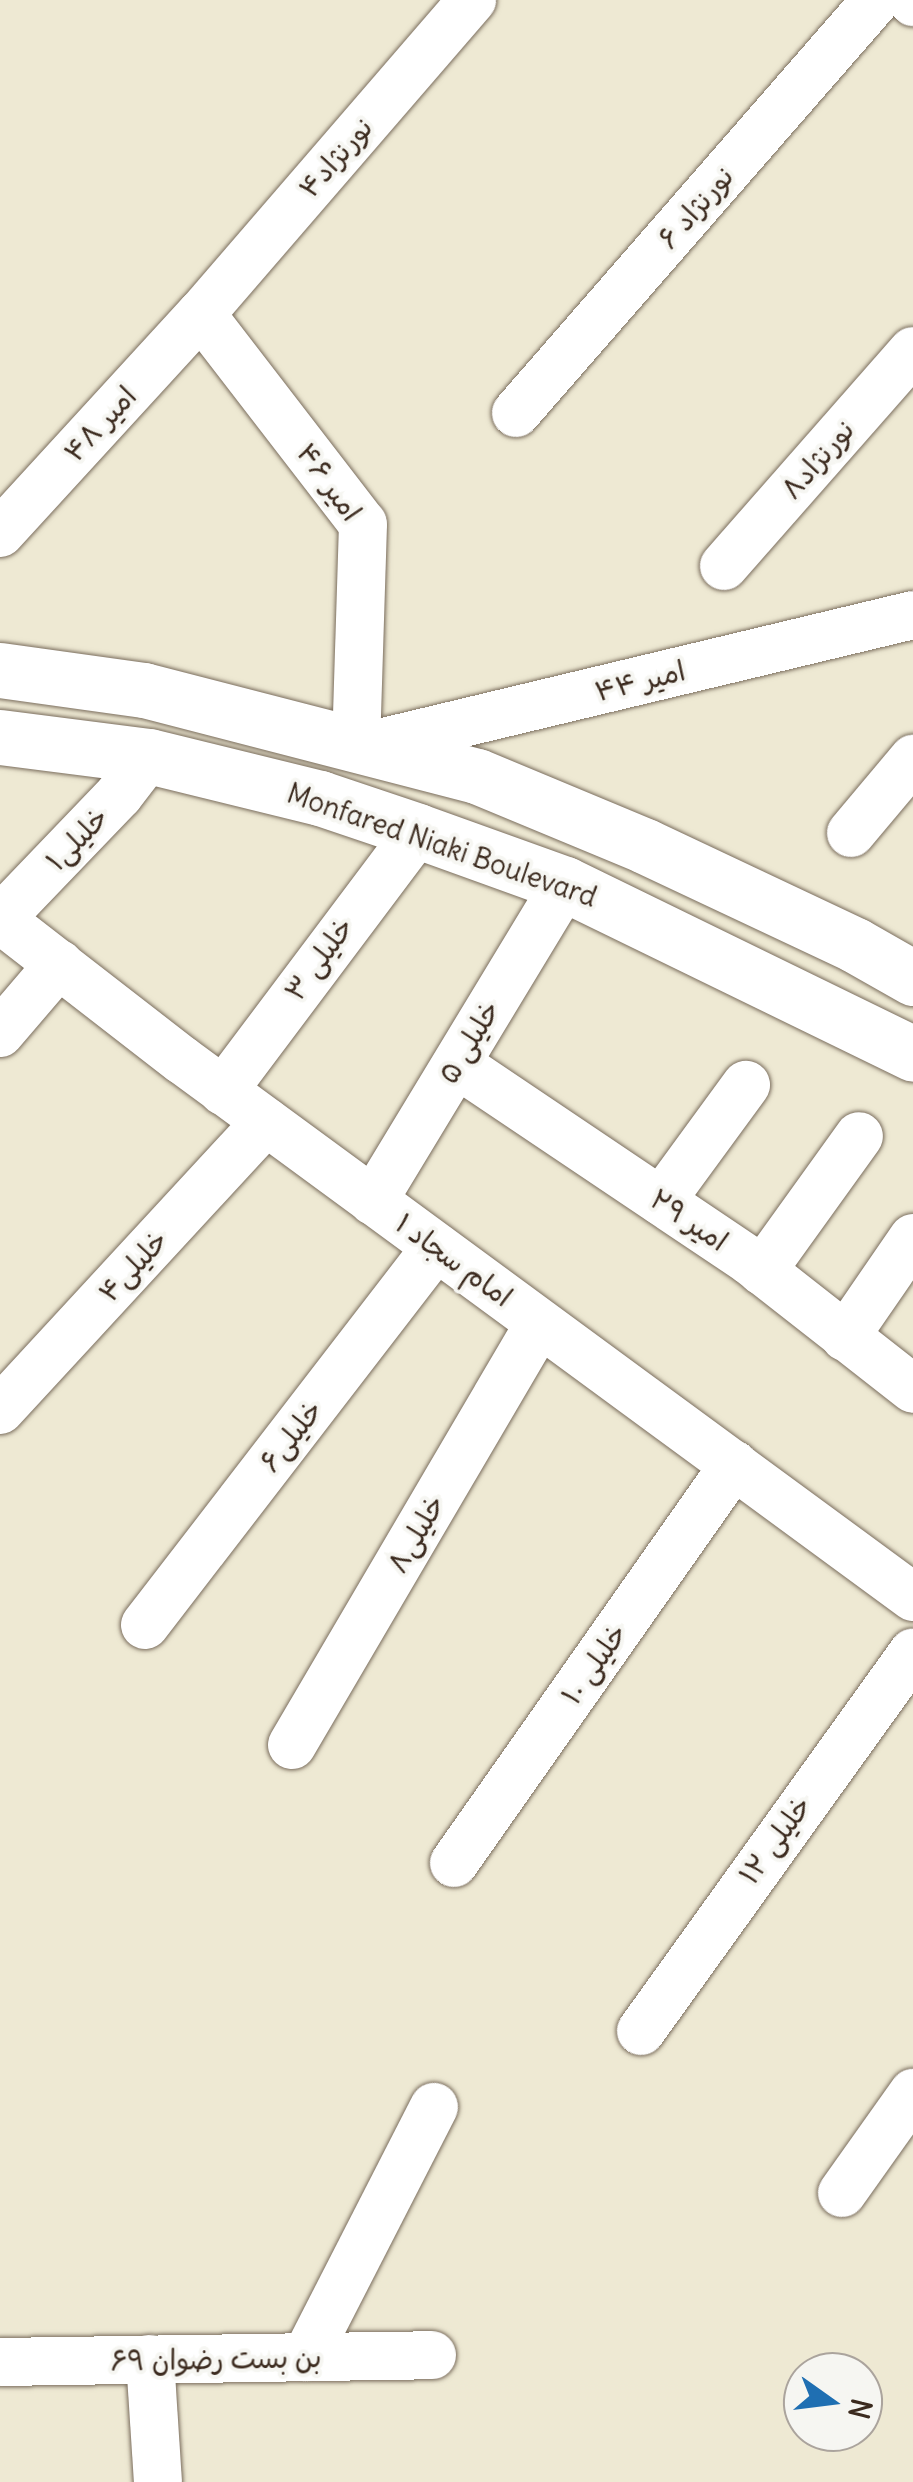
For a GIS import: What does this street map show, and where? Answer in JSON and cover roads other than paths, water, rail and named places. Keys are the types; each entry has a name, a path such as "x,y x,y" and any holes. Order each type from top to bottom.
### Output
{"main road":[{"path":"0,670 144,690 477,776 645,846 855,945 913,978"},
{"name":"Monfared Niaki Boulevard","path":"0,738 150,756 320,798 418,830 565,884 768,979 913,1054"}],"street":[{"name":"نورنژاد۴","path":"201,314 472,0"},
{"name":"نورنژاد ۶","path":"516,414 876,0"},
{"name":"امیر ۴۸","path":"0,533 201,314"},
{"name":"امیر ۴۶","path":"201,314 364,524 362,744"},
{"name":"نورنژاد۸","path":"724,566 913,352"},
{"name":"امیر ۴۴","path":"362,744 913,615"},
{"name":"خلیلی۱","path":"0,919 120,794 150,756"},
{"path":"851,833 913,760"},
{"name":"خلیلی ۳","path":"224,1091 418,830"},
{"name":"خلیلی ۵","path":"373,1201 565,884"},
{"name":"امام سجاد ۱","path":"0,919 224,1091 913,1597"},
{"path":"0,1033 58,964"},
{"name":"امیر ۲۹","path":"456,1064 762,1271 913,1389"},
{"path":"661,1201 746,1084"},
{"name":"خلیلی۴","path":"0,1410 266,1122"},
{"path":"762,1271 859,1136"},
{"path":"846,1336 913,1238"},
{"name":"خلیلی۶","path":"145,1625 436,1247"},
{"name":"خلیلی۸","path":"292,1745 540,1323"},
{"name":"خلیلی ۱۰","path":"454,1863 734,1466"},
{"name":"خلیلی ۱۲","path":"641,2031 913,1653"},
{"path":"842,2193 913,2093"},
{"path":"306,2357 434,2106"},
{"name":"بن بست رضوان ۶۹","path":"0,2362 432,2355"},
{"path":"150,2359 158,2482"}]}
